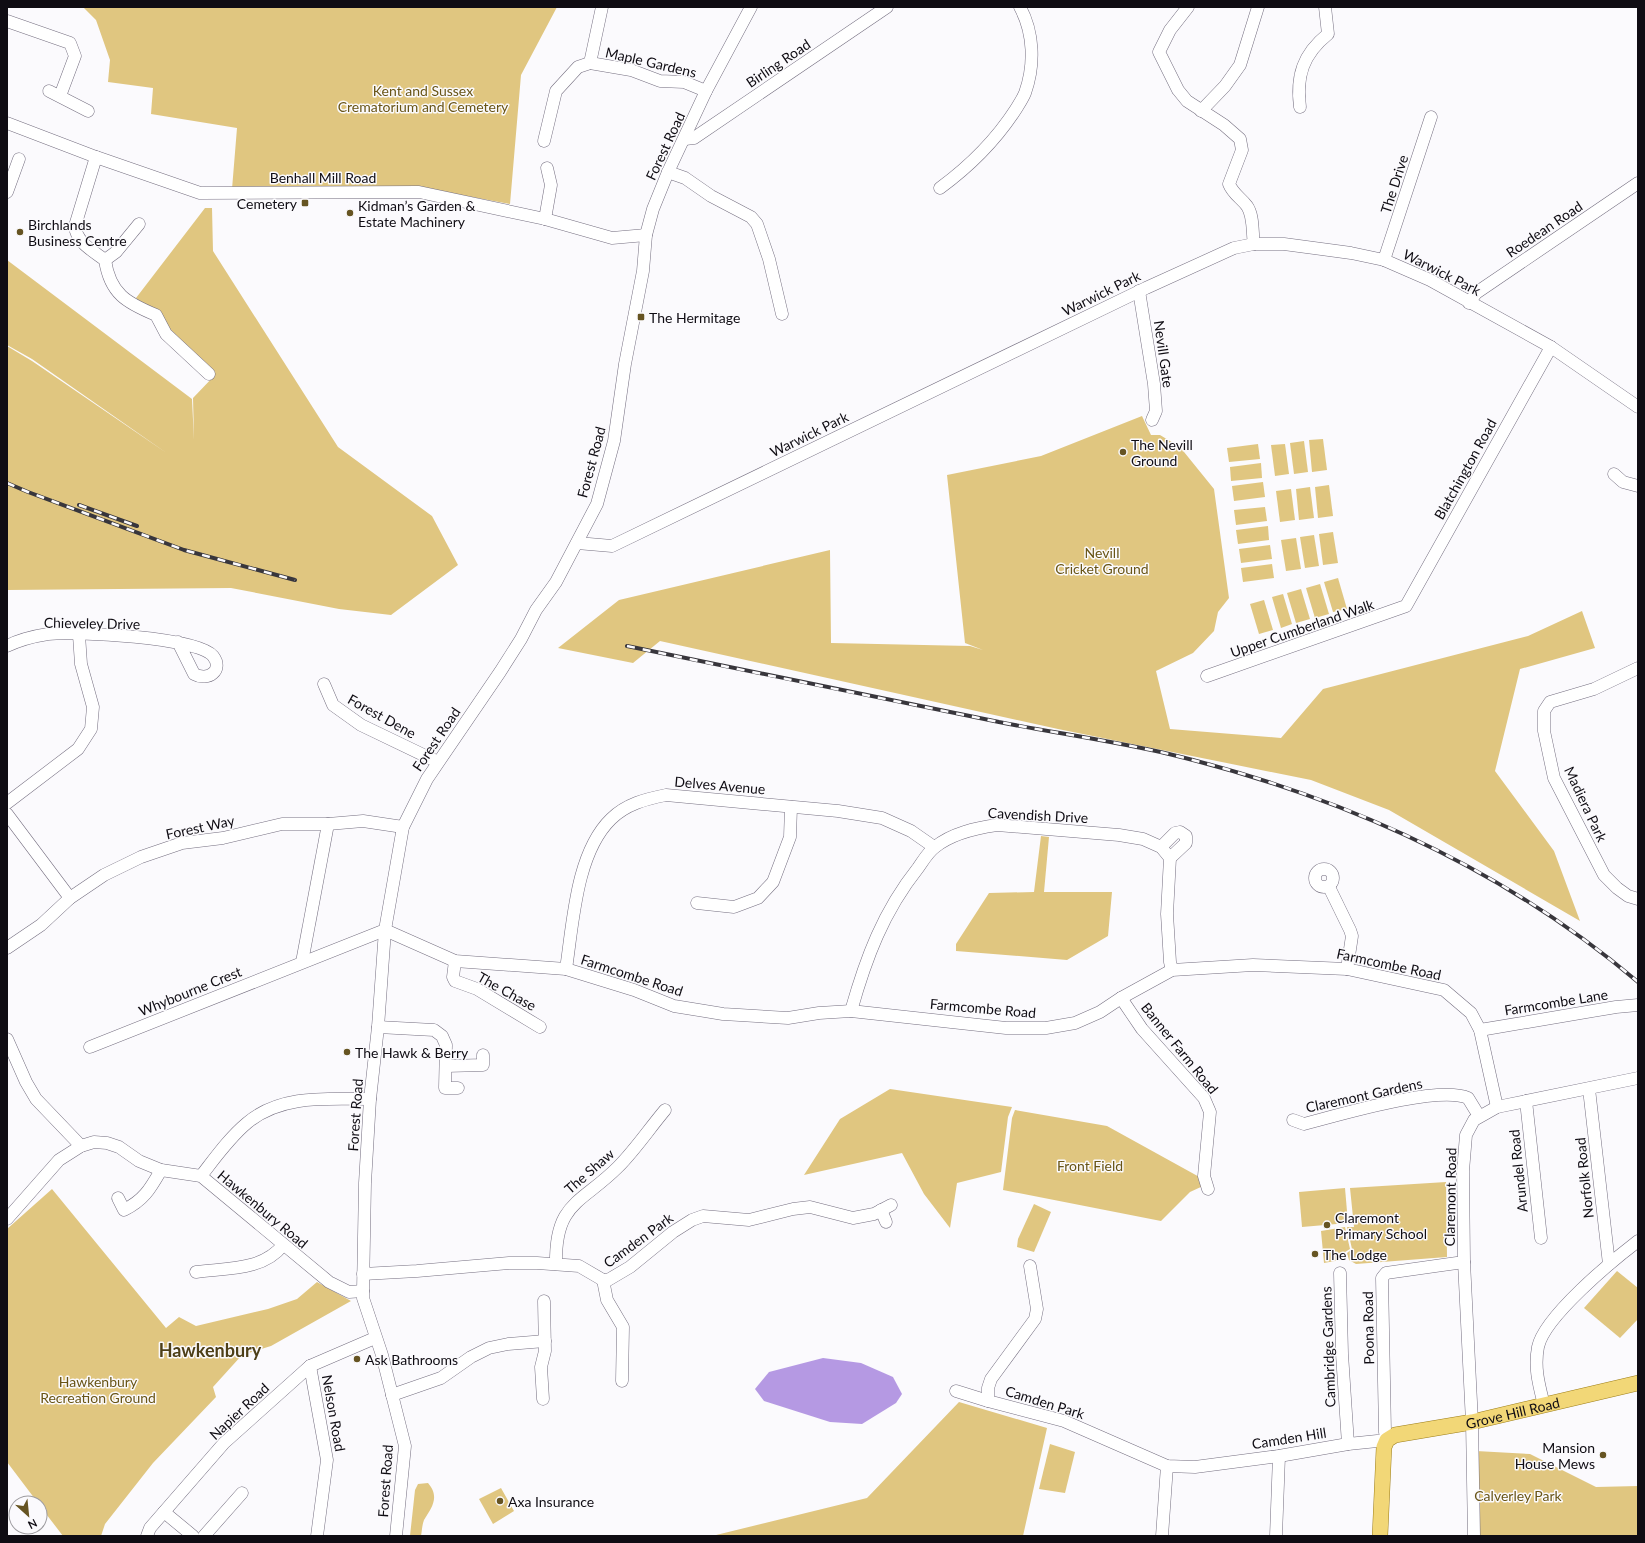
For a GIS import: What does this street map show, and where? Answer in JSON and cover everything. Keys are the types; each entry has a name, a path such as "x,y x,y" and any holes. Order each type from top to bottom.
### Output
{"main road":[{"name":"Grove Hill Road","path":"1387,1440 1395,1435 1472,1422 1638,1383"},
{"path":"1380,1536 1384,1447 1387,1440"}],"street":[{"path":"590,63 602,7"},
{"name":"Forest Road","path":"396,1536 405,1446 382,1355 375,1338 363,1298 363,1274 370,1098 378,1027 385,930 403,827 417,796 438,762 521,639 577,543 597,504 614,441 643,271 646,235 653,209 668,172 685,140 706,91 751,7"},
{"name":"Birling Road","path":"685,140 694,138 887,7"},
{"path":"940,188 975,160 1010,118 1025,94 1032,62 1031,35 1020,7"},
{"path":"1188,7 1155,51 1178,90 1187,101 1224,125 1240,139 1242,150 1228,184 1231,191 1248,207 1251,215 1254,244"},
{"path":"1201,111 1225,86 1240,65 1258,7"},
{"path":"1300,107 1298,80 1303,63 1318,42 1328,34 1325,7"},
{"path":"7,21 70,43 75,56 60,96"},
{"name":"Maple Gardens","path":"544,141 556,91 578,67 590,63 631,70 660,81 684,82 706,91"},
{"path":"49,91 88,110"},
{"name":"The Drive","path":"1384,260 1431,117"},
{"name":"Benhall Mill Road","path":"7,123 96,157 200,193 419,192 545,219 612,238 646,235"},
{"path":"96,157 75,226 75,234 81,241 105,260 107,276 116,290 131,304 156,315 162,337 209,374"},
{"path":"7,192 19,159"},
{"path":"545,219 551,185 546,168"},
{"path":"668,172 685,178 711,196 751,217 757,224 769,259 782,314"},
{"name":"Roedean Road","path":"1470,303 1476,293 1638,183"},
{"path":"105,260 116,252 139,224"},
{"name":"Warwick Park","path":"577,543 612,546 1139,291 1234,248 1254,244 1284,244 1351,253 1384,260 1430,280 1551,347 1638,406"},
{"name":"Nevill Gate","path":"1139,291 1154,391 1156,411 1152,420"},
{"name":"Blatchington Road","path":"1406,606 1551,347"},
{"path":"1614,474 1623,482 1638,486"},
{"name":"Upper Cumberland Walk","path":"1207,676 1406,606"},
{"name":"Chieveley Drive","path":"7,646 13,643 49,634 129,637 178,642"},
{"path":"7,804 78,749 91,729 94,707 80,664 79,635"},
{"name":"Madiera Park","path":"1638,668 1594,689 1550,702 1544,711 1544,731 1554,778 1604,875 1617,888 1628,896 1638,899"},
{"name":"Forest Dene","path":"324,684 333,706 361,724 438,762"},
{"name":"Delves Avenue","path":"566,969 574,915 585,860 600,833 611,818 632,804 666,795 838,811 882,818 911,831 934,847"},
{"path":"697,903 734,907 758,898 773,882 790,837 791,807"},
{"path":"7,814 70,898"},
{"name":"Forest Way","path":"7,948 41,925 70,898 104,875 141,857 182,843 223,838 282,824 328,824 363,821 403,827"},
{"path":"302,962 328,824"},
{"name":"Cavendish Drive","path":"851,1011 862,974 878,931 902,888 934,847 949,838 964,832 997,825 1118,835 1143,839 1161,847 1170,858"},
{"path":"1161,847 1175,833 1180,832 1186,836 1186,843 1170,858 1167,914 1170,962 1172,970"},
{"path":"1329,887 1352,936 1347,969"},
{"name":"Farmcombe Road","path":"385,930 455,962 566,969 634,990 674,1006 724,1014 788,1018 819,1012 851,1011 1006,1028 1046,1028 1075,1023 1100,1012 1172,970 1253,965 1347,969 1444,990 1471,1013 1480,1030 1497,1108"},
{"name":"Whybourne Crest","path":"90,1047 385,930"},
{"name":"The Chase","path":"455,962 453,977 455,981 477,988 540,1027"},
{"name":"Banner Farm Road","path":"1122,998 1142,1030 1204,1098 1210,1112 1204,1176 1208,1189"},
{"name":"Farmcombe Lane","path":"1480,1030 1616,1007 1638,1005"},
{"path":"378,1027 434,1030 442,1036 446,1044 445,1088 458,1088"},
{"path":"7,1039 26,1082 36,1099 81,1146"},
{"path":"446,1066 483,1065 483,1055"},
{"path":"1479,1116 1497,1108 1526,1101 1638,1078"},
{"name":"Norfolk Road","path":"1589,1089 1609,1264"},
{"name":"Claremont Gardens","path":"1293,1120 1304,1124 1406,1099 1450,1095 1468,1098 1479,1116"},
{"path":"201,1176 227,1143 255,1116 294,1101 370,1098"},
{"name":"Arundel Road","path":"1526,1101 1541,1238"},
{"name":"The Shaw","path":"556,1264 555,1251 559,1230 564,1216 571,1206 620,1165 665,1110"},
{"name":"Claremont Road","path":"1472,1422 1464,1262 1465,1148 1470,1125 1479,1116"},
{"name":"Hawkenbury Road","path":"7,1219 59,1160 81,1146 94,1142 107,1143 119,1147 139,1161 161,1170 201,1176 283,1245 340,1289 349,1292 363,1291"},
{"path":"118,1198 119,1212 135,1204 148,1194 161,1170"},
{"name":"Camden Park","path":"363,1274 509,1263 556,1264 579,1266 603,1280 620,1274 673,1232 692,1220 703,1216 749,1220 793,1209 810,1207 853,1218 874,1214 886,1208 886,1222"},
{"path":"1544,1404 1536,1370 1538,1345 1553,1319 1609,1264 1638,1241"},
{"path":"196,1272 260,1263 276,1253 283,1245"},
{"name":"Poona Road","path":"1387,1440 1385,1432 1382,1278 1386,1273 1464,1262"},
{"path":"988,1401 991,1367 994,1361 1012,1347 1035,1319 1037,1309 1030,1266"},
{"name":"Cambridge Gardens","path":"1340,1273 1342,1354 1348,1444"},
{"path":"603,1280 606,1300 623,1327 616,1369 622,1381"},
{"path":"543,1399 541,1367 545,1341 544,1301"},
{"name":"Napier Road","path":"147,1536 150,1528 224,1443 310,1366 375,1338"},
{"path":"392,1395 441,1378 471,1357 489,1348 508,1344 545,1341"},
{"name":"Nelson Road","path":"310,1366 327,1460 317,1536"},
{"name":"Camden Park","path":"956,1390 988,1401 1064,1421 1167,1466 1195,1467"},
{"path":"1472,1422 1474,1536"},
{"name":"Camden Hill","path":"1195,1467 1279,1456 1348,1444 1387,1440"},
{"path":"1276,1536 1279,1456"},
{"path":"1162,1536 1167,1466"},
{"path":"204,1536 242,1493"},
{"path":"164,1512 193,1536"}],"green space":[{"name":"Kent and Sussex Crematorium and Cemetery","path":"83,7 557,7 521,75 510,204 428,189 232,189 237,128 151,114 153,88 108,82 110,60 96,20"},
{"path":"205,208 212,208 213,251 338,447 432,516 458,565 391,615 339,609 231,588 7,590 7,346 32,361 168,454 32,359 7,345 7,260 192,399 194,440 193,398 215,375 136,298"},
{"name":"Nevill Cricket Ground","path":"1142,416 1151,435 1160,435 1180,447 1214,489 1229,598 1218,612 1214,631 1193,653 1156,671 1170,729 1281,738 1323,689 1528,636 1582,611 1595,648 1520,669 1495,771 1554,851 1580,921 1389,810 1311,780 1058,729 660,641 633,663 558,648 619,600 830,550 831,643 970,646 983,650 965,643 947,475 1041,456"},
{"path":"1323,439 1327,470 1312,472 1309,440"},
{"path":"1304,441 1308,472 1294,474 1290,443"},
{"path":"1258,444 1260,459 1229,462 1227,448"},
{"path":"1285,444 1289,474 1275,476 1271,445"},
{"path":"1261,463 1262,478 1231,481 1230,467"},
{"path":"1263,482 1265,497 1234,501 1232,486"},
{"path":"1329,485 1333,516 1318,518 1315,487"},
{"path":"1310,487 1314,518 1299,520 1296,489"},
{"path":"1291,489 1295,520 1280,522 1276,491"},
{"path":"1265,507 1267,521 1236,525 1234,510"},
{"path":"1268,526 1269,540 1238,544 1236,530"},
{"path":"1333,532 1338,563 1323,565 1319,534"},
{"path":"1314,535 1319,566 1305,568 1300,537"},
{"path":"1296,538 1301,569 1286,571 1281,540"},
{"path":"1270,545 1272,559 1241,563 1239,549"},
{"path":"1272,564 1274,578 1243,582 1241,568"},
{"path":"1338,578 1347,609 1333,612 1324,582"},
{"path":"1320,584 1329,614 1315,618 1306,588"},
{"path":"1301,589 1310,619 1296,623 1287,593"},
{"path":"1283,594 1292,624 1281,628 1272,597"},
{"path":"1264,600 1273,630 1259,634 1250,604"},
{"path":"1041,836 1049,837 1044,892 1112,892 1108,936 1067,960 956,951 956,944 989,893 1034,892"},
{"path":"890,1089 1012,1107 1008,1117 1001,1172 957,1183 950,1228 924,1194 902,1153 804,1175 840,1119"},
{"name":"Front Field","path":"1015,1110 1107,1126 1203,1179 1203,1186 1190,1192 1161,1221 1003,1190 1012,1118"},
{"path":"1446,1182 1447,1257 1356,1264 1349,1260 1347,1253 1352,1249 1347,1227 1354,1227 1350,1188"},
{"path":"1345,1188 1348,1223 1302,1227 1299,1192"},
{"name":"Hawkenbury Recreation Ground","path":"52,1189 166,1328 179,1317 196,1326 268,1309 297,1299 317,1282 351,1301 271,1346 242,1355 213,1387 216,1397 153,1463 105,1524 101,1536 63,1536 48,1516 48,1495 32,1495 7,1462 7,1229"},
{"path":"1034,1204 1051,1212 1034,1252 1017,1247 1018,1239"},
{"path":"1345,1227 1350,1249 1345,1252 1346,1259 1324,1263 1321,1231"},
{"path":"1617,1271 1638,1288 1638,1319 1620,1338 1584,1308"},
{"path":"959,1402 1047,1428 1023,1536 712,1536 867,1498"},
{"path":"1050,1444 1075,1452 1065,1493 1039,1489"},
{"name":"Calverley Park","path":"1476,1451 1530,1454 1596,1487 1638,1486 1638,1536 1478,1536"},
{"path":"428,1483 434,1493 434,1502 424,1520 421,1536 410,1536 415,1490 418,1484"},
{"path":"501,1488 514,1511 493,1524 479,1499"}],"shaded area":[{"path":"823,1358 861,1363 893,1377 902,1394 896,1403 862,1424 830,1422 764,1401 755,1389 769,1372"}],"railway":[{"path":"7,483 184,550 295,580"},
{"path":"79,505 137,526"},
{"path":"627,646 999,722 1148,749 1233,771 1296,791 1358,814 1475,870 1532,904 1586,941 1638,982"}],"place":[{"name":"Cemetery","path":"305,203"},
{"name":"Kidman’s Garden & Estate Machinery","path":"350,213"},
{"name":"Birchlands Business Centre","path":"20,232"},
{"name":"The Hermitage","path":"641,317"},
{"name":"The Nevill Ground","path":"1123,452"},
{"name":"The Hawk & Berry","path":"347,1052"},
{"name":"Claremont Primary School","path":"1327,1225"},
{"name":"The Lodge","path":"1315,1254"},
{"name":"Ask Bathrooms","path":"357,1359"},
{"name":"Mansion House Mews","path":"1603,1455"},
{"name":"Axa Insurance","path":"500,1501"}],"district":[{"name":"Hawkenbury","path":"210,1350"}]}
